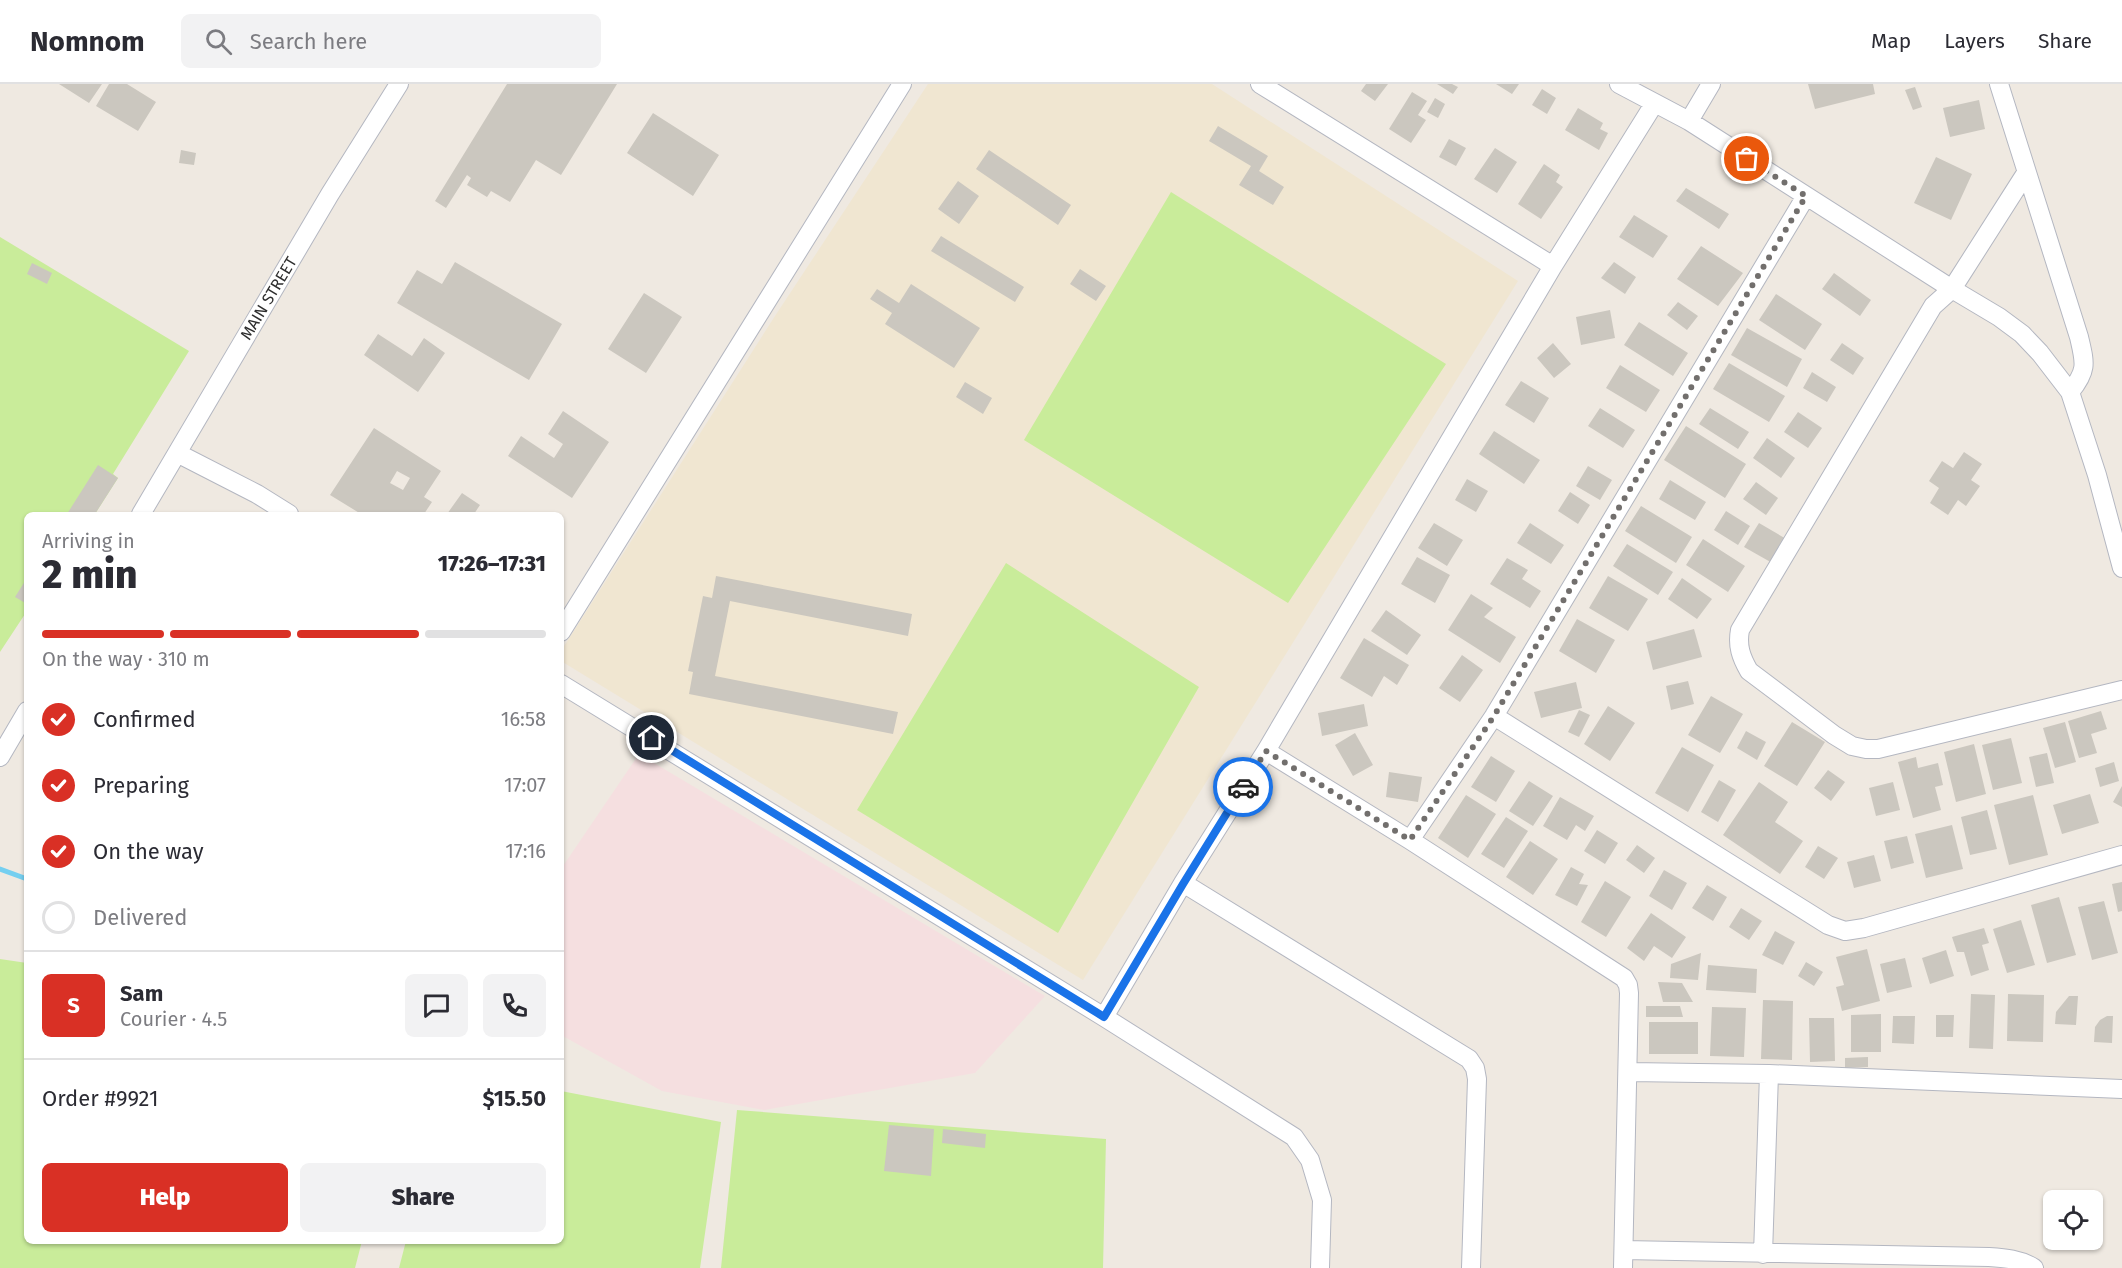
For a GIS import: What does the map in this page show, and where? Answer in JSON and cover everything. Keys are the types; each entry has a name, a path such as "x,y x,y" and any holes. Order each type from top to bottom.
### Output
{"street":[{"name":"MAIN STREET","path":"142,512 330,194 399,84"},
{"path":"564,627 902,84"},
{"path":"1260,84 1553,266"},
{"path":"1618,84 1689,121 1952,289 2000,317 2022,334 2040,352 2070,392 2097,475 2122,568"},
{"path":"1689,121 1711,84"},
{"path":"1999,84 2079,337 2085,365 2081,378 2070,392"},
{"path":"1104,1017 1266,751 1553,266 1654,104"},
{"path":"2026,173 1952,289 1933,306 1740,630 1738,641 1741,656 1749,671 1834,735 1851,746 1866,749 1878,749 2122,690"},
{"path":"1410,840 1494,716 1806,196"},
{"path":"177,453 257,494 286,512"},
{"path":"564,686 1104,1017 1294,1137 1310,1160 1322,1200 1320,1268"},
{"path":"0,757 24,716"},
{"path":"1494,716 1828,925 1845,931 1864,928 2122,855"},
{"path":"1266,751 1410,840 1624,978 1629,993 1624,1259 1763,1254 1989,1257 2010,1258 2034,1268"},
{"path":"1183,884 1469,1059 1475,1068 1477,1079 1471,1268"},
{"path":"1629,1072 1769,1074 2122,1089"},
{"path":"1763,1254 1769,1074"}],"shaded area":[{"path":"928,84 1212,84 1518,281 1083,980 564,663 564,646 775,316"},
{"path":"639,754 1045,996 975,1073 764,1110 662,1091 564,1037 564,865"}],"green space":[{"path":"1171,192 1446,364 1288,603 1024,440"},
{"path":"0,237 189,351 113,474 118,478 96,512 24,512 24,616 0,652"},
{"path":"1006,563 1199,687 1058,933 857,810"},
{"path":"0,959 24,963 24,1244 361,1244 355,1268 0,1268"},
{"path":"564,1092 721,1122 700,1268 399,1268 405,1244 564,1244"},
{"path":"737,1110 1106,1139 1103,1268 721,1268"}],"building":[{"path":"59,84 102,84 89,103"},
{"path":"109,84 127,84 156,102 138,131 96,106"},
{"path":"507,84 617,84 561,175 536,160 510,202 491,191 487,197 467,185 471,178 467,175 446,208 435,201"},
{"path":"1366,84 1388,84 1375,101 1361,91"},
{"path":"1437,84 1452,84 1458,87 1453,94"},
{"path":"1496,84 1519,84 1512,94"},
{"path":"1808,84 1873,84 1875,94 1815,109"},
{"path":"1915,87 1922,107 1913,110 1905,90"},
{"path":"1542,89 1556,98 1547,114 1532,105"},
{"path":"1412,92 1427,101 1418,115 1426,120 1411,143 1389,129"},
{"path":"1435,98 1445,104 1438,118 1427,112"},
{"path":"1979,100 1985,129 1950,137 1943,108"},
{"path":"1578,108 1603,123 1600,129 1608,133 1599,150 1565,130"},
{"path":"653,113 719,155 693,196 627,153"},
{"path":"1218,126 1268,156 1259,171 1284,187 1273,205 1239,185 1251,166 1209,141"},
{"path":"1449,139 1466,148 1456,166 1439,157"},
{"path":"1495,148 1517,162 1497,193 1474,179"},
{"path":"181,150 196,153 194,165 179,163"},
{"path":"989,150 1071,205 1058,225 976,169"},
{"path":"1936,157 1972,174 1951,220 1914,203"},
{"path":"1544,164 1560,175 1556,182 1563,187 1541,219 1518,204"},
{"path":"958,181 979,196 959,224 938,209"},
{"path":"1686,188 1729,214 1719,229 1676,201"},
{"path":"1634,215 1668,236 1653,258 1619,237"},
{"path":"941,236 1024,287 1015,302 931,251"},
{"path":"1701,246 1743,273 1718,306 1677,279"},
{"path":"455,262 562,324 529,380 397,303 417,270 442,284"},
{"path":"1614,262 1636,277 1625,294 1601,278"},
{"path":"32,263 52,273 47,284 27,274"},
{"path":"1080,269 1106,286 1096,301 1070,284"},
{"path":"1834,273 1871,300 1860,316 1822,289"},
{"path":"911,284 980,328 954,368 885,324 892,313 870,299 877,289 899,303"},
{"path":"644,293 682,317 646,373 608,349"},
{"path":"1776,294 1822,324 1805,350 1759,320"},
{"path":"1678,302 1698,316 1687,330 1667,315"},
{"path":"1610,310 1615,338 1581,345 1576,317"},
{"path":"1639,322 1688,353 1673,376 1624,345"},
{"path":"1747,328 1802,359 1787,387 1731,355"},
{"path":"378,334 412,356 424,338 445,353 418,392 364,355"},
{"path":"1553,343 1571,364 1554,378 1537,358"},
{"path":"1842,343 1864,358 1853,375 1830,360"},
{"path":"1729,363 1785,396 1769,422 1713,389"},
{"path":"1620,365 1660,390 1646,412 1606,388"},
{"path":"1812,372 1836,387 1827,402 1803,388"},
{"path":"1521,381 1549,398 1534,423 1505,405"},
{"path":"965,382 992,398 983,414 956,397"},
{"path":"1600,408 1635,430 1623,448 1588,426"},
{"path":"1710,408 1749,432 1738,449 1699,424"},
{"path":"563,411 609,442 572,498 508,456 521,436 554,458 563,444 548,434"},
{"path":"1798,412 1822,428 1808,448 1784,432"},
{"path":"1686,426 1746,464 1725,498 1664,460"},
{"path":"374,428 441,471 424,497 432,502 425,512 358,512 330,495","holes":["397,471 410,478 403,490 390,483"]},
{"path":"1494,431 1540,460 1524,484 1479,454"},
{"path":"1767,438 1795,458 1781,478 1753,458"},
{"path":"1964,452 1982,464 1971,480 1980,486 1966,506 1958,500 1948,515 1930,503 1939,488 1929,481 1942,461 1953,468"},
{"path":"98,465 118,478 96,512 68,512"},
{"path":"1588,466 1612,480 1600,500 1576,486"},
{"path":"1467,479 1488,491 1476,512 1455,500"},
{"path":"1670,480 1706,502 1695,520 1659,499"},
{"path":"1756,482 1778,498 1766,515 1743,499"},
{"path":"1570,492 1590,505 1578,524 1558,511"},
{"path":"462,493 480,505 475,512 448,512"},
{"path":"1641,506 1692,537 1676,563 1625,531"},
{"path":"1726,511 1750,526 1738,545 1714,530"},
{"path":"1434,523 1463,540 1447,566 1418,548"},
{"path":"1530,523 1564,545 1551,564 1517,543"},
{"path":"1759,523 1788,540 1774,564 1744,547"},
{"path":"1703,539 1745,566 1728,592 1686,565"},
{"path":"1627,544 1673,572 1658,595 1613,566"},
{"path":"1417,557 1450,575 1435,603 1401,584"},
{"path":"1507,558 1528,570 1522,579 1541,591 1530,608 1490,584"},
{"path":"716,576 912,614 908,636 730,601 715,676 898,712 893,734 689,694 693,672 688,671 703,596 712,598"},
{"path":"1608,576 1648,599 1628,631 1589,608"},
{"path":"1682,578 1712,599 1697,619 1668,599"},
{"path":"24,583 24,602 15,597"},
{"path":"1471,594 1493,608 1484,617 1516,637 1500,663 1448,630"},
{"path":"1386,610 1421,635 1407,655 1371,631"},
{"path":"1577,619 1615,640 1596,673 1559,651"},
{"path":"1694,629 1702,657 1653,670 1646,642"},
{"path":"1364,638 1409,665 1397,685 1384,676 1372,697 1340,678"},
{"path":"1462,655 1483,670 1460,702 1439,688"},
{"path":"1688,681 1694,704 1671,710 1666,686"},
{"path":"1576,682 1582,708 1541,718 1534,692"},
{"path":"1711,696 1743,714 1720,753 1688,735"},
{"path":"1364,704 1368,726 1322,736 1318,713"},
{"path":"1608,706 1635,723 1610,761 1584,744"},
{"path":"1579,710 1590,715 1579,737 1568,732"},
{"path":"2101,711 2107,729 2091,734 2097,753 2079,758 2068,721"},
{"path":"1792,722 1825,742 1797,786 1764,766"},
{"path":"2065,722 2076,762 2055,768 2043,728"},
{"path":"1746,731 1766,742 1757,760 1737,748"},
{"path":"1355,733 1373,765 1353,776 1335,745"},
{"path":"2011,738 2022,783 1993,790 1982,745"},
{"path":"1974,744 1986,794 1956,802 1944,752"},
{"path":"1682,747 1714,765 1688,812 1655,793"},
{"path":"2047,753 2054,783 2036,787 2029,757"},
{"path":"1491,756 1515,771 1496,802 1471,787"},
{"path":"1916,757 1918,768 1938,763 1943,785 1935,787 1941,810 1913,818 1898,762"},
{"path":"2114,762 2119,781 2100,787 2095,768"},
{"path":"1828,770 1845,782 1831,801 1814,788"},
{"path":"1389,772 1422,777 1418,802 1386,797"},
{"path":"1719,780 1736,790 1718,822 1701,812"},
{"path":"1529,781 1553,796 1533,826 1509,811"},
{"path":"1759,782 1788,802 1775,822 1803,841 1780,874 1723,835"},
{"path":"1893,782 1900,810 1876,816 1869,788"},
{"path":"2122,786 2122,807 2113,802"},
{"path":"2090,794 2099,823 2062,834 2053,805"},
{"path":"1466,795 1496,814 1468,858 1438,838"},
{"path":"2033,795 2048,855 2009,865 1994,805"},
{"path":"1560,797 1594,816 1585,831 1576,825 1567,840 1543,826"},
{"path":"1987,810 1997,849 1970,855 1961,817"},
{"path":"1506,817 1528,831 1504,868 1481,854"},
{"path":"1952,825 1963,869 1926,878 1915,834"},
{"path":"1597,830 1618,843 1605,864 1584,851"},
{"path":"1907,836 1914,863 1891,869 1884,841"},
{"path":"1530,841 1558,859 1533,895 1506,877"},
{"path":"1637,845 1655,858 1644,873 1626,860"},
{"path":"1818,846 1838,858 1824,879 1805,867"},
{"path":"1874,855 1881,881 1854,888 1847,862"},
{"path":"1571,867 1584,874 1579,884 1588,885 1577,906 1555,895"},
{"path":"1664,870 1687,883 1672,910 1649,896"},
{"path":"1605,881 1631,897 1606,937 1581,922"},
{"path":"2122,882 2122,911 2118,912 2112,884"},
{"path":"1707,885 1727,897 1713,921 1692,908"},
{"path":"2059,897 2076,955 2047,963 2031,905"},
{"path":"2104,901 2118,953 2092,960 2078,907"},
{"path":"1741,908 1762,921 1749,940 1729,927"},
{"path":"1651,913 1686,937 1672,958 1654,946 1644,961 1627,948"},
{"path":"2021,920 2035,965 2007,973 1993,929"},
{"path":"1984,928 1989,943 1982,945 1989,970 1971,976 1964,952 1957,952 1952,937"},
{"path":"1775,931 1795,942 1783,965 1762,955"},
{"path":"1867,949 1880,1001 1842,1011 1836,987 1844,985 1836,957"},
{"path":"1946,950 1954,976 1930,984 1922,958"},
{"path":"1701,953 1698,980 1670,978 1671,964"},
{"path":"1905,958 1912,987 1887,993 1880,964"},
{"path":"1806,962 1823,972 1814,986 1798,976"},
{"path":"1708,965 1757,969 1756,993 1706,990"},
{"path":"1658,982 1682,983 1693,1002 1663,1002"},
{"path":"1971,994 1995,995 1993,1049 1969,1048"},
{"path":"2008,994 2044,995 2043,1042 2007,1041"},
{"path":"2069,996 2078,996 2076,1025 2055,1024 2056,1012"},
{"path":"1763,1000 1793,1001 1792,1060 1761,1059"},
{"path":"1646,1006 1680,1006 1683,1017 1646,1017"},
{"path":"1712,1007 1746,1008 1744,1057 1710,1056"},
{"path":"1881,1014 1881,1052 1851,1052 1851,1015"},
{"path":"1936,1015 1954,1015 1953,1037 1936,1037"},
{"path":"1893,1016 1915,1016 1914,1044 1892,1043"},
{"path":"2107,1016 2113,1016 2112,1043 2094,1042 2095,1027"},
{"path":"1809,1018 1834,1018 1835,1061 1810,1062"},
{"path":"1649,1022 1698,1022 1698,1054 1649,1054"},
{"path":"1868,1057 1868,1067 1845,1068 1845,1058"},
{"path":"889,1125 934,1129 931,1176 884,1171"},
{"path":"943,1129 986,1134 985,1148 942,1143"}],"waterway":[{"path":"0,869 24,878"}],"way so far":[{"path":"1243,787 1266,751 1410,840 1494,716 1806,196 1747,159"}],"route":[{"path":"652,738 1104,1017 1243,787"}]}
